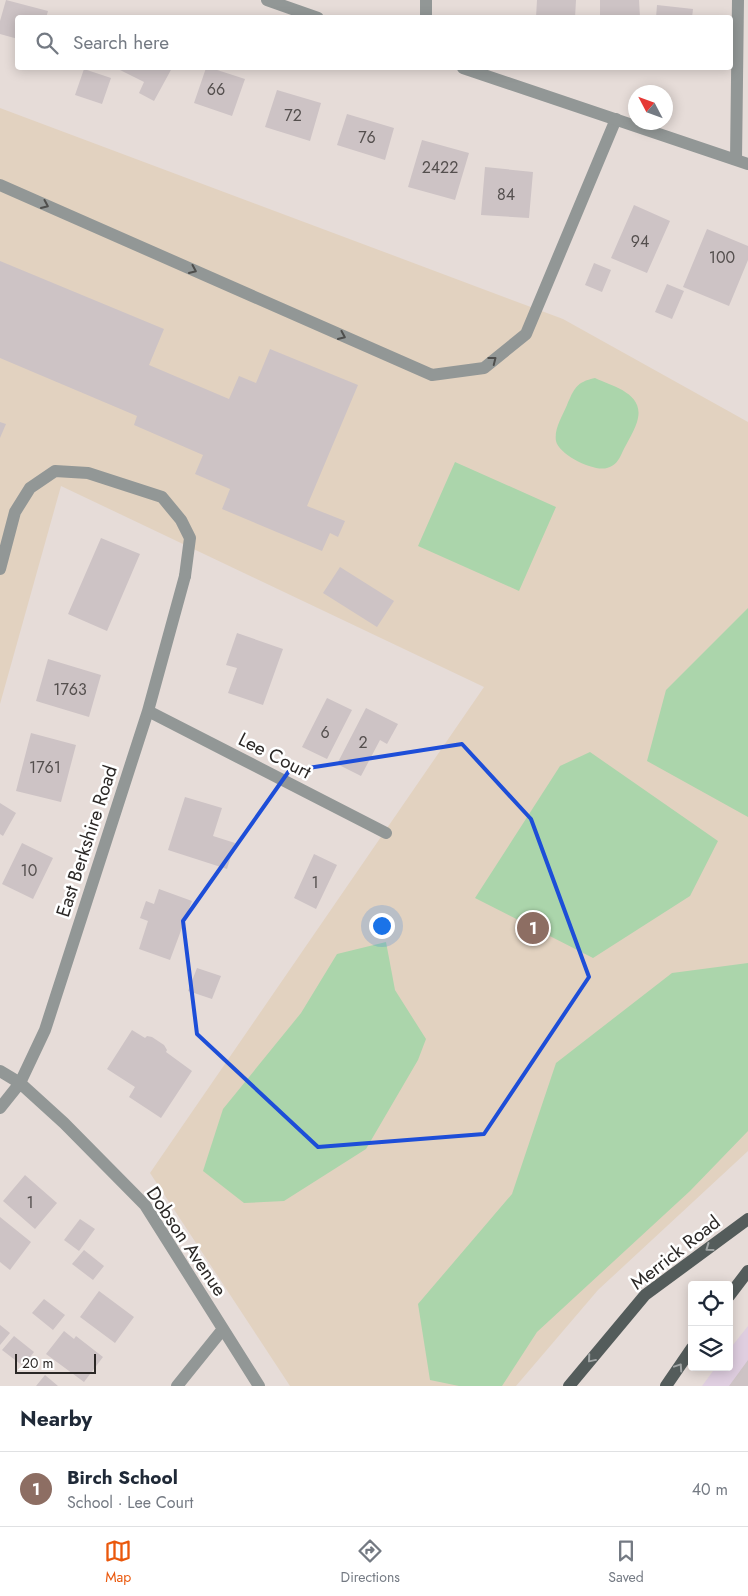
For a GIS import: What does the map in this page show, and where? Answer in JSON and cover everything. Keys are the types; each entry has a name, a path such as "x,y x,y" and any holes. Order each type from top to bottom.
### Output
{"main road":[{"name":"Merrick Road","path":"569,1386 645,1295 748,1219"},
{"path":"733,1291 748,1270"},
{"path":"666,1386 688,1354"}],"street":[{"path":"267,0 310,15"},
{"path":"426,0 426,15"},
{"path":"470,70 742,162 738,0"},
{"path":"0,186 432,375 484,368 526,334 616,119"},
{"name":"East Berkshire Road","path":"0,569 15,512 30,488 56,471 88,473 162,497 181,520 190,538 185,576 148,711 45,1030 20,1083 0,1108"},
{"name":"Lee Court","path":"148,711 386,833"},
{"name":"Dobson Avenue","path":"0,1071 20,1083 64,1123 145,1205 259,1386"},
{"path":"177,1386 223,1329"}],"highlighted area":[{"path":"462,744 531,819 589,977 484,1134 318,1147 197,1034 183,921 289,771"}],"shaded area":[{"path":"0,108 563,319 748,422 748,1151 598,1290 516,1386 290,1386 150,1173 484,687 61,486 0,704"},
{"path":"748,1326 748,1386 702,1386 713,1371 733,1371 733,1345"}],"green space":[{"path":"595,378 631,396 636,402 638,409 635,427 621,456 610,467 601,469 586,465 570,457 563,452 556,441 559,423 574,390 580,384"},
{"path":"455,462 556,507 519,591 418,546"},
{"path":"748,608 748,817 647,761 666,690"},
{"path":"590,752 718,841 690,896 593,958 475,898 560,766"},
{"path":"386,942 395,990 426,1039 418,1060 366,1149 284,1201 244,1203 203,1171 223,1109 301,1013 337,954"},
{"path":"748,963 748,1131 690,1191 537,1332 502,1386 459,1386 430,1380 418,1304 512,1194 556,1063 672,973"}],"building":[{"path":"6,0 48,11 47,15 15,15 15,38 0,34 0,21"},
{"path":"537,0 576,0 575,15 536,15"},
{"path":"600,0 639,0 640,15 600,15"},
{"path":"657,5 693,9 692,15 656,15"},
{"path":"84,70 111,78 102,104 75,95"},
{"path":"120,70 171,70 154,101 139,93 144,82"},
{"path":"205,70 217,70 245,79 232,116 194,103"},
{"path":"277,90 321,103 310,141 265,127"},
{"path":"347,114 394,128 385,160 337,145"},
{"path":"422,140 469,153 455,200 408,187"},
{"path":"485,167 533,172 529,218 481,215"},
{"path":"634,205 670,221 647,273 611,258"},
{"path":"707,229 748,246 748,260 729,306 683,287"},
{"path":"0,261 164,329 149,365 229,399 239,376 256,383 270,349 358,385 307,506 345,521 338,537 330,533 322,551 222,509 230,489 195,474 203,455 134,425 137,416 0,358"},
{"path":"594,263 611,270 602,292 585,285"},
{"path":"667,284 684,291 672,319 655,312"},
{"path":"0,422 6,424 0,438"},
{"path":"101,538 140,554 107,631 68,614"},
{"path":"340,567 394,601 377,627 323,593"},
{"path":"237,633 283,649 263,705 228,693 237,668 226,665"},
{"path":"48,659 101,675 89,717 36,701"},
{"path":"327,698 352,710 327,759 302,747"},
{"path":"366,708 398,724 387,744 380,740 361,776 337,764"},
{"path":"31,733 76,745 61,802 16,791"},
{"path":"185,797 222,808 213,836 235,843 227,869 168,850"},
{"path":"0,803 16,813 3,836 0,834"},
{"path":"22,843 53,858 33,899 2,884"},
{"path":"314,854 337,865 316,909 294,898"},
{"path":"159,889 192,901 170,960 139,949 148,921 140,918 146,901 154,904"},
{"path":"197,968 221,976 212,999 188,991"},
{"path":"132,1030 145,1038 147,1036 152,1037 164,1045 167,1050 166,1052 192,1071 161,1118 129,1097 135,1087 107,1069"},
{"path":"25,1175 57,1203 35,1229 3,1201"},
{"path":"0,1217 31,1242 10,1270 0,1262"},
{"path":"80,1219 95,1229 79,1251 64,1240"},
{"path":"84,1250 104,1266 93,1280 72,1264"},
{"path":"99,1291 134,1317 115,1343 80,1317"},
{"path":"44,1299 65,1315 53,1330 32,1313"},
{"path":"0,1325 10,1333 0,1345"},
{"path":"64,1331 74,1339 76,1336 103,1357 84,1382 46,1354"},
{"path":"14,1336 34,1352 23,1366 2,1350"},
{"path":"748,1360 748,1386 729,1386"},
{"path":"45,1375 58,1386 36,1386"}],"place":[{"name":"Birch School","path":"533,928"}]}
